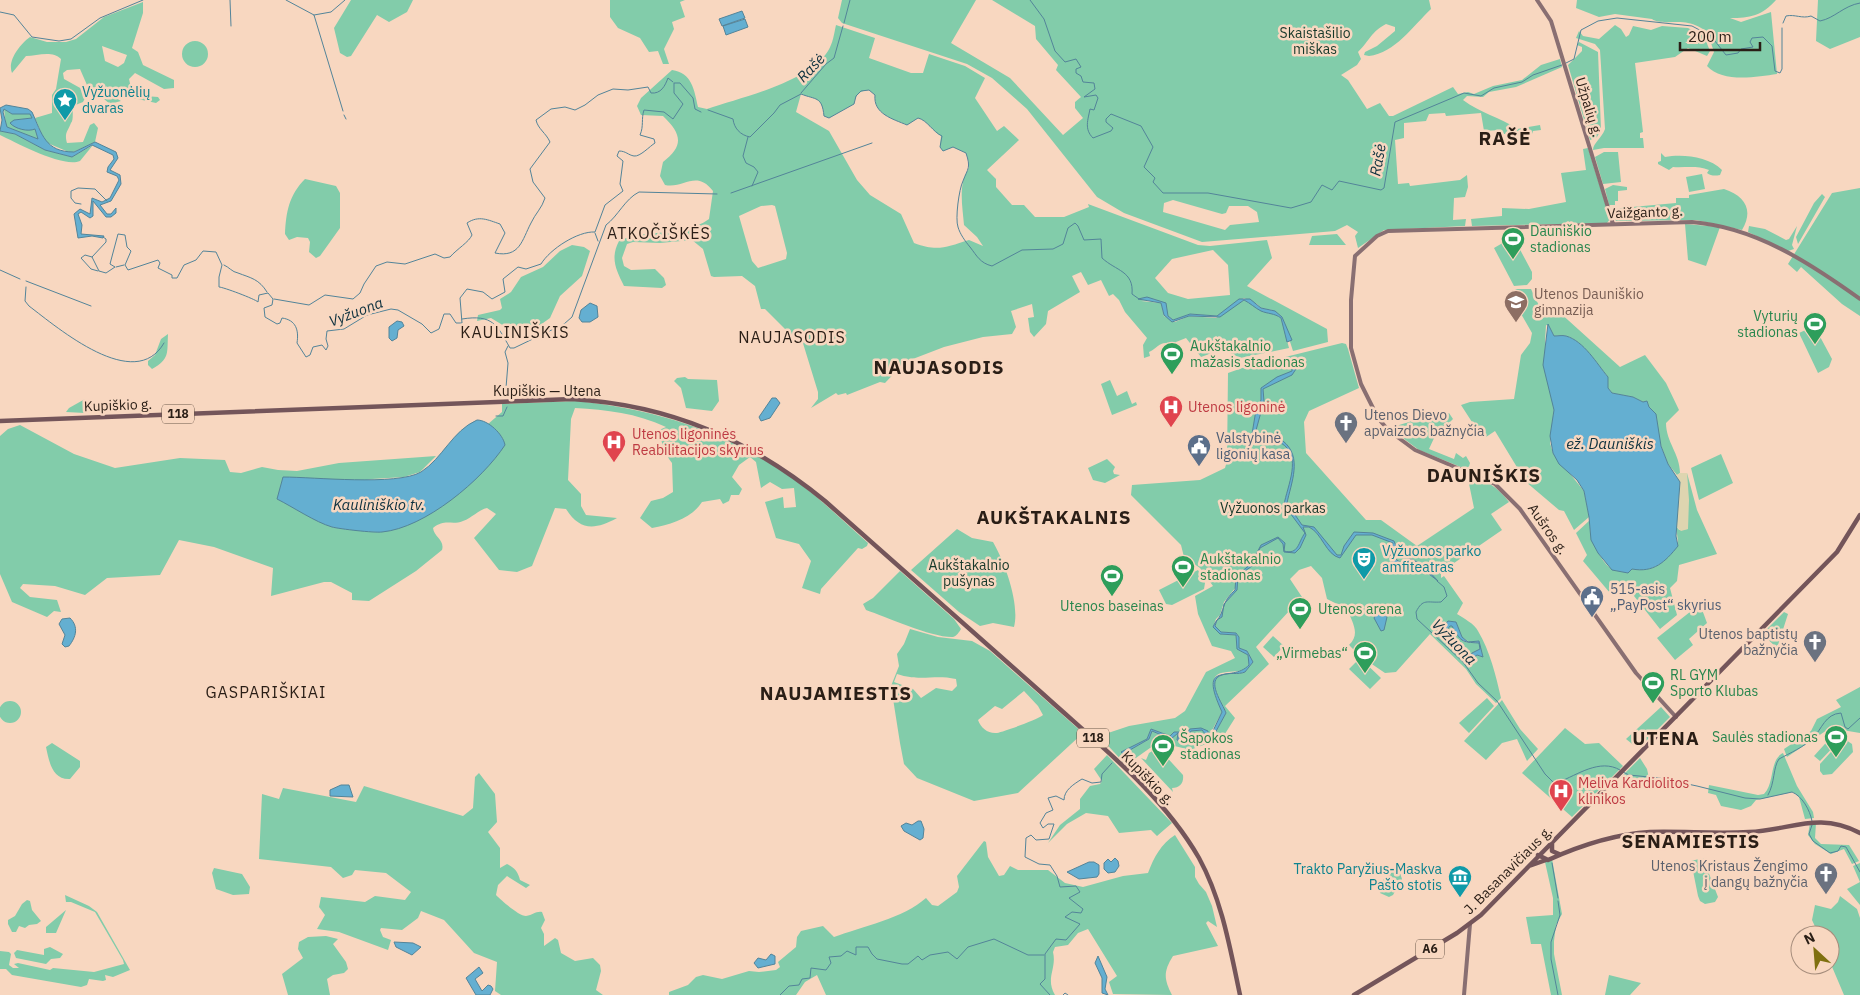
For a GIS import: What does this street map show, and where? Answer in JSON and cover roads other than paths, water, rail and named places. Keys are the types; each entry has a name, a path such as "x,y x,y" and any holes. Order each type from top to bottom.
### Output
{"main road":[{"name":"Kupiškis — Utena","path":"356,407 572,399 612,403 665,414 710,429 737,441 790,474 898,566"},
{"name":"Kupiškio g.","path":"0,421 356,407"},
{"name":"J. Basanavičiaus g.","path":"1354,995 1470,924 1837,552 1860,515"},
{"name":"Kupiškio g.","path":"898,566 1100,744 1133,776 1179,828 1200,860 1214,892 1225,926 1240,995"},
{"path":"1528,866 1603,841 1636,834 1749,832 1808,821 1835,823 1860,833"},
{"path":"1552,842 1552,851 1560,855"},
{"path":"1540,854 1554,857"},
{"path":"1540,854 1548,860"}],"street":[{"name":"Užpalių g.","path":"1537,0 1551,21 1613,224"},
{"name":"Vaižganto g.","path":"1358,252 1376,236 1388,231 1692,222 1732,228 1751,235 1813,267 1860,299"},
{"name":"Aušros g.","path":"1358,252 1354,260 1351,348 1361,384 1378,418 1388,430 1415,450 1489,481 1506,493 1525,516 1636,674 1676,717"},
{"path":"1464,995 1470,924"}],"water":[{"path":"742,11 745,18 722,26 719,19"},
{"path":"745,19 748,27 726,35 723,26"},
{"path":"6,105 28,109 32,112 46,140 57,149 74,152 95,142 116,152 118,158 110,170 120,175 121,184 111,201 100,205 107,214 111,214 116,208 116,213 111,217 106,217 93,201 93,216 90,218 81,212 78,214 82,225 81,234 104,236 103,238 92,236 78,238 74,214 80,209 90,214 92,198 102,202 110,198 119,180 117,176 107,172 114,159 113,155 92,145 72,157 45,150 15,134 0,131 2,120 0,108","holes":["4,109 12,114 30,114 32,118 14,120 10,123 22,129 35,129 38,139 7,127"]},
{"path":"1147,297 1166,303 1168,316 1173,320 1190,314 1217,316 1239,299 1250,299 1261,308 1275,311 1282,317 1292,340 1287,342 1281,318 1261,311 1244,300 1220,317 1189,316 1172,322 1164,315 1161,303 1138,299"},
{"path":"590,303 597,306 598,317 590,322 582,322 579,318 581,310"},
{"path":"397,321 402,322 404,326 398,330 397,338 392,341 389,338 389,327"},
{"name":"ež. Dauniškis","path":"1548,324 1554,336 1566,336 1584,348 1608,377 1608,388 1612,393 1633,397 1643,402 1647,401 1649,407 1656,414 1661,446 1668,464 1680,482 1676,536 1678,546 1664,561 1653,568 1632,569 1628,573 1612,570 1598,553 1591,540 1584,491 1577,480 1559,464 1553,453 1550,436 1554,410 1543,365"},
{"path":"1292,365 1296,365 1292,375 1263,389 1264,401 1255,434 1257,439 1274,442 1283,441 1293,455 1293,479 1287,503 1302,525 1314,527 1337,555 1341,555 1344,546 1354,532 1373,533 1394,541 1396,546 1393,557 1401,563 1409,558 1423,565 1438,581 1411,560 1400,566 1392,562 1390,557 1393,543 1372,535 1356,535 1340,558 1331,553 1313,530 1309,527 1303,527 1306,535 1300,548 1295,553 1284,552 1283,544 1278,538 1260,548 1252,566 1238,576 1237,590 1225,603 1235,590 1236,576 1251,564 1261,545 1278,537 1285,543 1284,551 1293,551 1298,547 1305,533 1284,505 1292,472 1291,456 1288,449 1281,443 1273,445 1255,441 1252,434 1256,410 1261,400 1261,388 1277,377 1292,371"},
{"path":"772,398 776,398 780,403 770,418 761,421 759,417"},
{"name":"Kauliniškio tv.","path":"477,420 486,422 494,428 504,441 505,445 495,459 451,500 434,512 399,529 378,532 332,527 311,518 277,499 283,477 375,480 394,479 421,472 436,460 461,431"},
{"path":"1224,607 1222,617 1217,620 1220,616"},
{"path":"1378,611 1385,613 1387,617 1384,630 1381,631 1374,618"},
{"path":"70,618 75,625 76,632 69,646 65,647 62,644 65,635 59,624 62,619"},
{"path":"1217,620 1215,626 1221,632 1236,633 1239,637 1239,648 1247,651 1253,662 1245,672 1226,674 1242,670 1249,665 1248,655 1237,649 1236,635 1220,634 1213,627"},
{"path":"1448,621 1456,622 1462,637 1468,642 1462,640 1457,635 1452,626 1444,634 1440,630"},
{"path":"1479,641 1483,657 1477,655 1469,661 1472,653 1480,649 1479,643 1468,642"},
{"path":"1224,674 1217,678 1215,687 1226,713 1214,735 1208,738 1202,730 1191,731 1183,743 1177,740 1178,733 1171,739 1152,731 1149,739 1123,754 1121,752 1147,739 1151,729 1170,736 1174,732 1179,732 1179,740 1182,741 1190,729 1201,728 1208,731 1208,736 1211,735 1222,712 1213,685 1215,678"},
{"path":"341,785 349,785 353,797 330,796 330,790"},
{"path":"921,821 924,829 923,838 920,840 904,831 901,826 906,823 912,825"},
{"path":"1115,858 1118,861 1119,866 1115,872 1108,873 1104,869 1104,863 1108,859 1111,862"},
{"path":"1089,862 1099,865 1097,877 1079,879 1067,872"},
{"path":"394,942 413,943 421,947 412,955 396,947"},
{"path":"771,954 775,956 775,964 758,968 754,963 758,958 766,960"},
{"path":"1098,956 1107,977 1105,989 1108,995 1102,993 1102,978 1095,963"},
{"path":"479,967 483,973 475,979 482,991 488,985 491,986 493,989 490,995 476,995 466,978"}],"waterway":[{"path":"0,12 14,15 32,37 59,41 71,39 100,18 143,0"},
{"path":"230,0 231,26"},
{"path":"286,0 314,15 343,111"},
{"path":"314,15 331,12 345,0"},
{"name":"Rašė","path":"844,23 850,0"},
{"name":"Rašė","path":"1030,0 1044,19 1055,51 1065,62 1076,59 1081,67 1076,69 1076,73 1081,76 1083,82 1094,83 1095,89 1084,97 1096,95 1098,98 1094,110 1090,109 1087,124 1090,135 1093,138 1111,131 1113,128 1106,122 1106,119 1111,114 1141,126 1153,147 1144,167 1155,178 1153,182 1163,193 1208,193 1291,208 1311,202 1322,185 1332,190 1339,181 1381,190 1384,188 1395,122 1464,93 1481,96 1494,88 1522,82 1533,75 1562,65"},
{"name":"Rašė","path":"1783,23 1786,16 1811,16 1820,21 1860,3"},
{"name":"Rašė","path":"1566,63 1574,59 1581,30 1598,21 1617,18 1692,26 1711,36 1726,55 1753,47 1750,42 1752,38 1763,37 1772,46 1775,71 1780,73 1782,69 1782,28"},
{"name":"Rašė","path":"801,93 826,64 834,58 843,26"},
{"path":"274,299 309,305 325,295 353,299 360,293 376,266 387,262 405,264 435,254 444,258 450,257 470,238 472,235 467,223 476,219 500,224 505,233 495,253 510,253 519,246 545,198 533,182 530,169 550,142 538,126 536,120 551,109 565,107 575,110 598,95 613,89 628,90 648,87 651,93 654,93 662,89 668,78 673,82"},
{"name":"Vyžuona","path":"103,237 106,239 106,242 92,257 99,271 106,273 115,267 110,264 118,234 125,235 127,247 131,251 125,265 128,270 158,260 160,263 158,268 172,275 172,278 177,278 184,265 196,260 203,251 216,252 222,265 219,287 239,293 258,302 259,295 268,293 273,299 272,305 264,308 265,317 277,324 280,323 282,318 291,321 296,326 297,343 306,357 310,355 313,347 322,345 326,350 328,346 326,339 327,331 344,329 367,315 391,309 398,310 422,324 431,333 439,329 444,314 450,314 456,323 462,323 460,298 467,289 483,292 492,299 505,292 503,279 518,267 526,269 541,264 545,258 565,242 581,234 595,232 605,205 623,191 620,184 623,161 617,156 619,151 636,156 655,143 654,139 640,135 644,110 664,112 673,119 683,104 674,93 674,83 680,83 693,98 695,109 701,112"},
{"name":"Vyžuona","path":"708,110 733,119 738,131 750,137 780,105 801,94 820,102 824,116 829,118 854,104 856,96 861,91 869,90 875,95 877,107 885,115 907,125 918,118 921,119 942,136 940,147 943,151 953,147 966,153 968,168 960,190 957,223 963,237 982,261 992,266 1022,250 1053,249 1063,244 1068,228 1075,223 1084,240 1101,239 1102,258 1127,276 1132,286 1132,294 1139,299"},
{"path":"344,115 346,119"},
{"path":"748,137 743,156 746,163 754,167 758,172 752,186"},
{"path":"731,193 872,143"},
{"path":"81,204 75,203 71,198 71,191 78,188 95,189 107,201"},
{"path":"462,319 481,318 493,323 510,348 514,348 564,324 572,317 606,225 634,195 639,192 717,194"},
{"path":"595,233 598,241"},
{"path":"92,257 85,255 81,258 91,269 98,271"},
{"path":"116,267 124,265"},
{"path":"224,265 234,272 258,282 267,292"},
{"path":"0,270 20,279"},
{"path":"26,281 91,306"},
{"path":"26,287 25,301 29,306 58,328 96,352 116,360 135,362 151,357 164,343"},
{"path":"506,388 508,363 505,352 508,346"},
{"path":"496,416 503,416 507,407"},
{"name":"Vyžuona","path":"1437,581 1444,587 1447,596 1441,602 1423,603 1416,612 1417,619 1463,662 1478,683 1497,701 1545,774 1553,782 1559,782 1597,767 1605,766 1620,770"},
{"path":"1768,795 1779,759 1797,750 1809,741 1831,716 1841,713 1845,727 1848,729 1860,718"},
{"path":"1050,995 1040,984 1045,979 1045,954 1056,939 1066,940 1080,924 1065,917 1072,912 1081,913 1083,909 1069,898 1080,892 1076,886 1060,887 1057,876 1050,865 1039,864 1025,857 1026,838 1031,835 1036,840 1049,839 1054,824 1048,824 1043,828 1040,823 1046,813 1053,810 1048,798 1056,796 1064,800 1068,790 1082,779 1092,783 1101,782 1102,774 1112,763"},
{"name":"Vyžuona","path":"1623,772 1629,775 1659,778 1697,786 1745,798 1760,799 1792,792 1805,804 1812,821"},
{"path":"1812,825 1809,834 1813,841 1830,853 1838,851 1841,846 1846,847 1860,872"},
{"path":"1552,863 1558,898"},
{"path":"1558,901 1560,915 1551,942 1551,959 1558,995"},
{"path":"780,995 789,986 799,985 802,979 810,978 811,968 826,970 831,963 829,957 841,956 847,951 856,955 856,947 868,947 877,959 902,964 908,964 918,956 922,960 930,955 948,952 957,959 968,947 994,939 1028,955 1044,955"},
{"path":"1063,995 1065,993 1068,995"}],"place":[{"name":"Vyžuonėlių dvaras","path":"65,121"},
{"name":"Dauniškio stadionas","path":"1513,260"},
{"name":"Utenos Dauniškio gimnazija","path":"1516,323"},
{"name":"Vyturių stadionas","path":"1815,345"},
{"name":"Aukštakalnio mažasis stadionas","path":"1172,375"},
{"name":"Utenos ligoninė","path":"1171,428"},
{"name":"Utenos Dievo apvaizdos bažnyčia","path":"1346,444"},
{"name":"Utenos ligoninės Reabilitacijos skyrius","path":"614,463"},
{"name":"Valstybinė ligonių kasa","path":"1199,467"},
{"name":"Vyžuonos parko amfiteatras","path":"1364,580"},
{"name":"Aukštakalnio stadionas","path":"1183,588"},
{"name":"Utenos baseinas","path":"1112,597"},
{"name":"515-asis „PayPost“ skyrius","path":"1592,618"},
{"name":"Utenos arena","path":"1300,630"},
{"name":"Utenos baptistų bažnyčia","path":"1815,663"},
{"name":"„Virmebas“","path":"1365,674"},
{"name":"RL GYM Sporto Klubas","path":"1653,704"},
{"name":"Saulės stadionas","path":"1836,758"},
{"name":"Šapokos stadionas","path":"1163,767"},
{"name":"Meliva Kardiolitos klinikos","path":"1561,812"},
{"name":"Utenos Kristaus Žengimo į dangų bažnyčia","path":"1826,895"},
{"name":"Trakto Paryžius-Maskva Pašto stotis","path":"1460,898"}],"district":[{"name":"RAŠĖ","path":"1505,138"},
{"name":"ATKOČIŠKĖS","path":"659,233"},
{"name":"KAULINIŠKIS","path":"515,332"},
{"name":"NAUJASODIS","path":"792,337"},
{"name":"NAUJASODIS","path":"939,367"},
{"name":"DAUNIŠKIS","path":"1484,475"},
{"name":"AUKŠTAKALNIS","path":"1054,517"},
{"name":"GASPARIŠKIAI","path":"266,692"},
{"name":"NAUJAMIESTIS","path":"836,693"},
{"name":"UTENA","path":"1666,738"},
{"name":"SENAMIESTIS","path":"1691,841"}],"park label":[{"name":"Skaistašilio miškas","path":"1315,42"},
{"name":"Vyžuonos parkas","path":"1273,508"},
{"name":"Aukštakalnio pušynas","path":"969,574"}]}
